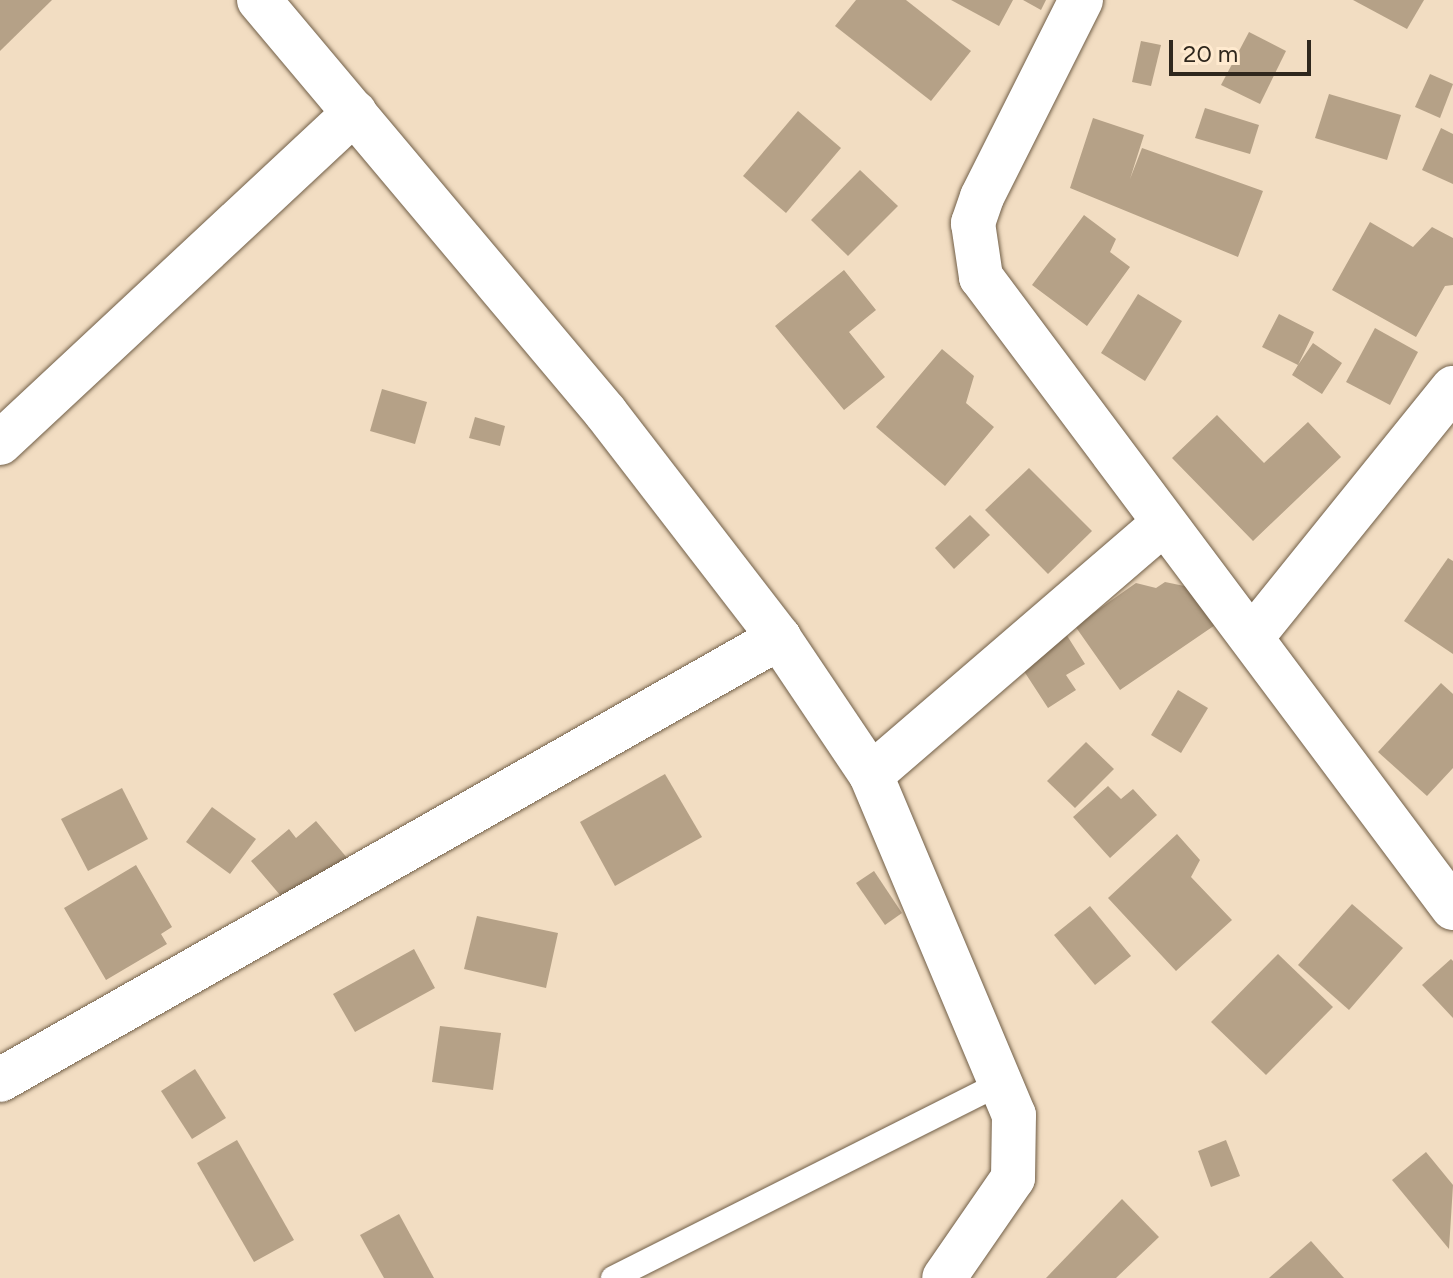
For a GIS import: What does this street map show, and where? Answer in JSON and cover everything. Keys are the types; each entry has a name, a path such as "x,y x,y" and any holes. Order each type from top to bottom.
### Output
{"street":[{"path":"259,0 606,413 779,638 871,775 1002,1082 1018,1145 1013,1178 944,1278"},
{"path":"1081,0 982,197 973,223 975,257 991,298 1160,526 1252,637 1453,908"},
{"path":"0,443 355,112"},
{"path":"1252,637 1453,388"},
{"path":"871,775 1160,526"},
{"path":"0,1080 779,638"}],"lane":[{"path":"613,1278 1002,1082"}],"building":[{"path":"0,0 52,0 0,51"},
{"path":"856,0 906,0 971,51 931,101 835,26"},
{"path":"951,0 1013,0 999,26"},
{"path":"1023,0 1046,0 1041,10"},
{"path":"1353,0 1424,0 1407,29"},
{"path":"1249,32 1286,51 1260,104 1221,85"},
{"path":"1141,41 1161,45 1151,86 1132,82"},
{"path":"1430,74 1453,84 1440,118 1415,107"},
{"path":"1329,94 1401,115 1387,160 1315,138"},
{"path":"1205,108 1259,125 1250,154 1195,138"},
{"path":"798,111 841,148 786,213 743,176"},
{"path":"1093,118 1144,135 1130,179 1142,148 1263,191 1238,257 1070,188"},
{"path":"1441,128 1453,134 1453,184 1422,170"},
{"path":"860,170 898,206 848,256 811,220"},
{"path":"1084,215 1116,239 1110,252 1130,267 1087,326 1032,285"},
{"path":"1370,222 1413,247 1432,227 1453,238 1453,285 1445,286 1416,337 1332,290"},
{"path":"844,270 876,310 849,332 885,377 844,410 775,326"},
{"path":"1138,294 1182,321 1145,381 1101,353"},
{"path":"1279,314 1314,332 1298,365 1262,347"},
{"path":"1375,328 1418,352 1390,405 1346,382"},
{"path":"1313,343 1342,363 1322,394 1292,375"},
{"path":"942,349 974,376 966,403 994,427 945,486 876,427"},
{"path":"382,389 427,402 415,444 370,431"},
{"path":"1217,415 1264,463 1308,422 1341,457 1253,541 1172,458"},
{"path":"475,417 505,426 500,446 469,438"},
{"path":"1029,468 1092,531 1048,574 985,510"},
{"path":"970,515 990,535 954,569 935,548"},
{"path":"1448,558 1453,561 1453,654 1404,621"},
{"path":"1165,582 1199,589 1221,621 1120,690 1075,626 1136,583 1156,588"},
{"path":"1066,634 1085,664 1066,675 1076,690 1048,708 1020,665"},
{"path":"1441,683 1453,694 1453,768 1427,796 1378,752"},
{"path":"1178,690 1208,708 1181,753 1151,735"},
{"path":"1086,742 1114,769 1075,808 1047,781"},
{"path":"665,774 702,837 615,886 580,822"},
{"path":"1108,786 1121,799 1133,789 1157,815 1110,858 1073,817"},
{"path":"122,788 148,839 88,871 61,819"},
{"path":"212,807 256,839 230,874 186,842"},
{"path":"316,821 348,859 292,909 251,861 289,829 296,838"},
{"path":"1177,834 1200,860 1191,877 1232,920 1176,971 1108,898"},
{"path":"136,865 172,927 161,934 167,944 106,980 64,908"},
{"path":"874,871 902,913 885,925 856,883"},
{"path":"1352,904 1403,948 1349,1010 1298,965"},
{"path":"1090,906 1131,956 1095,985 1054,935"},
{"path":"477,916 558,933 546,988 464,969"},
{"path":"414,949 435,988 355,1032 333,994"},
{"path":"1278,954 1333,1007 1266,1075 1211,1022"},
{"path":"1451,959 1453,961 1453,1018 1422,985"},
{"path":"440,1026 501,1033 493,1090 432,1082"},
{"path":"195,1069 226,1118 192,1139 161,1091"},
{"path":"237,1140 294,1240 254,1262 197,1163"},
{"path":"1226,1140 1240,1176 1211,1187 1198,1151"},
{"path":"1426,1152 1453,1185 1449,1249 1392,1180"},
{"path":"1122,1199 1159,1237 1116,1278 1046,1278"},
{"path":"399,1214 434,1278 384,1278 360,1235"},
{"path":"1311,1241 1344,1278 1269,1278"}]}
